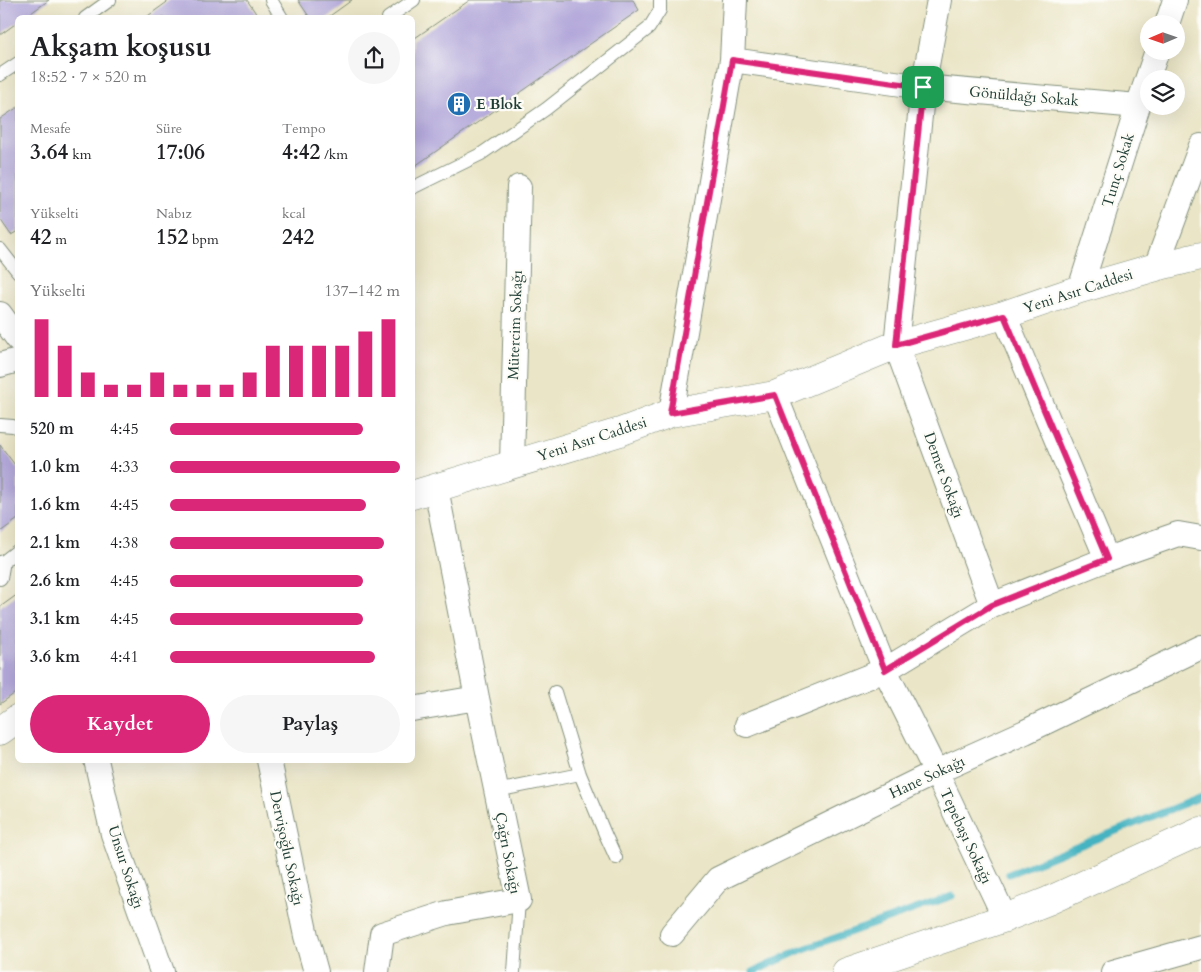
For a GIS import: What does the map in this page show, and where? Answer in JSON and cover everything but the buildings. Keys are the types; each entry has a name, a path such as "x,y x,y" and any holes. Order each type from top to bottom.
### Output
{"street":[{"path":"670,413 732,60 735,0"},
{"path":"896,345 923,87 940,0"},
{"path":"1170,15 1175,0"},
{"name":"Gönüldağı Sokak","path":"732,60 923,87 1138,106"},
{"name":"Tunç Sokak","path":"1080,289 1154,60"},
{"path":"1156,267 1201,146"},
{"name":"Mütercim Sokağı","path":"512,464 519,187"},
{"name":"Yeni Asır Caddesi","path":"424,491 620,432 670,413 775,395 896,345 1004,315 1080,289 1201,256"},
{"path":"0,314 15,335"},
{"path":"1004,315 1107,559"},
{"name":"Demet Sokağı","path":"896,345 992,605"},
{"path":"0,365 15,361"},
{"name":"Tepebaşı Sokağı","path":"775,395 885,670 1005,918"},
{"name":"Çağrı Sokağı","path":"377,972 382,934 447,913 518,900 477,698 424,491"},
{"path":"747,725 885,670 992,605 1107,559 1178,534 1201,538"},
{"name":"Hane Sokağı","path":"672,934 718,880 936,772 1026,732 1201,647"},
{"path":"415,708 477,698"},
{"path":"0,731 15,720"},
{"name":"Unsur Sokağı","path":"97,763 113,834 162,972"},
{"name":"Dervişoğlu Sokağı","path":"270,763 306,936 316,972"},
{"path":"846,972 1005,918 1048,901 1201,831"},
{"path":"1113,972 1201,947"}],"lane":[{"path":"89,15 110,0"},
{"path":"270,0 280,15"},
{"path":"392,15 414,0"},
{"path":"415,187 481,154 546,109 649,28 660,10 660,0"},
{"path":"0,75 15,66"},
{"path":"0,248 15,268"},
{"path":"0,425 15,427"},
{"path":"0,579 2,561 15,552"},
{"path":"555,692 580,774 604,834 616,858"},
{"path":"496,791 580,774"},
{"path":"514,972 518,900"}],"waterway":[{"path":"1009,874 1201,797"},
{"path":"753,972 801,950 952,896"}],"place":[{"name":"E Blok","path":"459,104"}],"route":[{"path":"732,60 923,87 896,345 1004,315 1107,559 992,605 885,670 775,395 670,413 732,60"}]}
